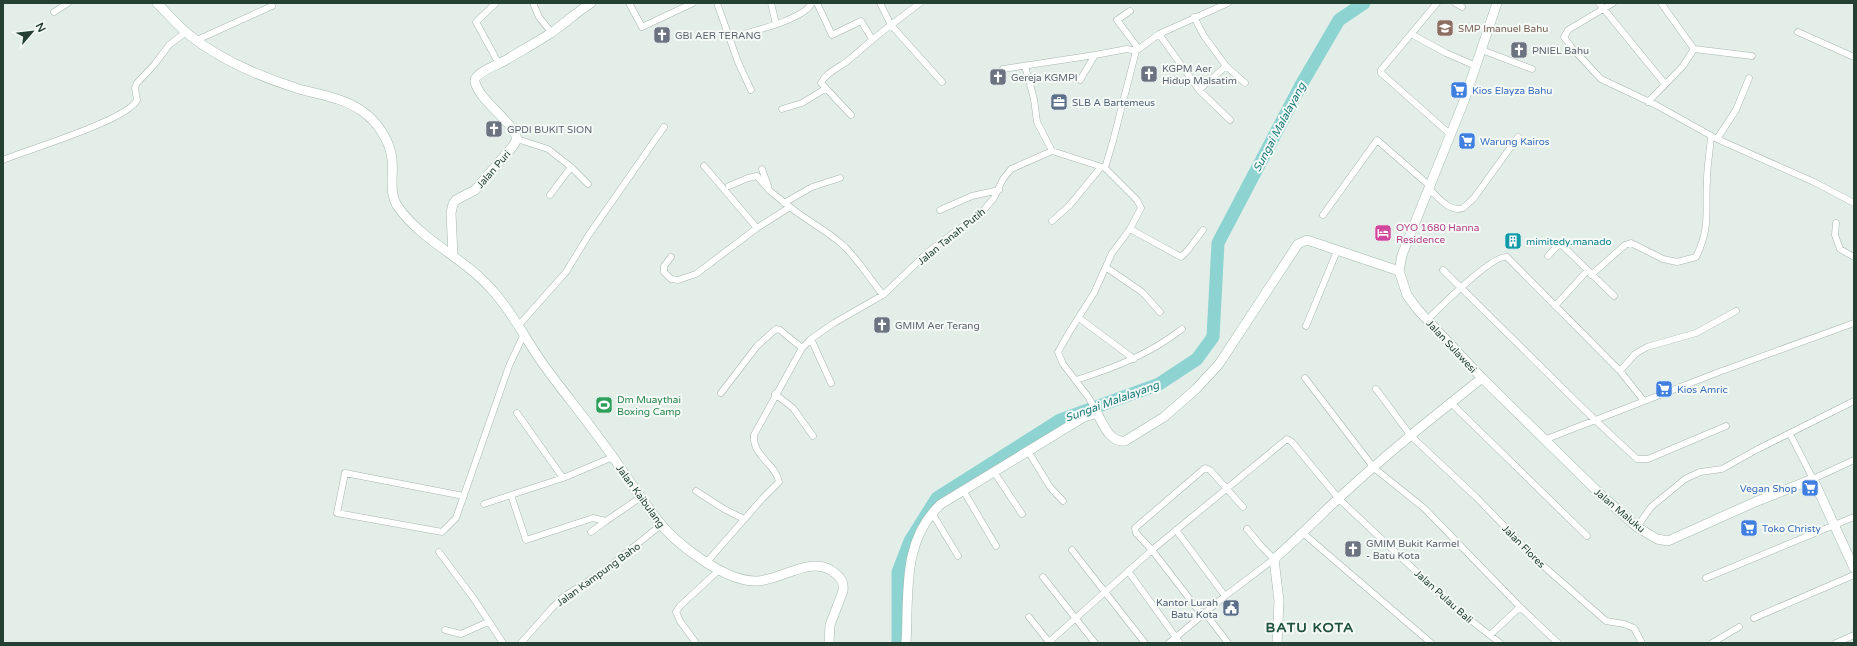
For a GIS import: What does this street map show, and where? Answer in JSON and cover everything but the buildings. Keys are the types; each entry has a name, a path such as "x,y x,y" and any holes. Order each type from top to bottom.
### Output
{"street":[{"path":"54,12 68,3"},
{"name":"Jalan Kaibulang","path":"157,3 186,32 209,50 248,70 293,87 332,96 362,111 383,134 389,146 393,160 393,197 395,203 424,236 453,256 486,283 519,325 542,363 613,457 661,525 706,563 718,570 741,579 757,581 805,568 824,566 839,576 844,585 830,626 829,643"},
{"path":"496,3 476,22 499,64"},
{"path":"533,3 539,17 551,32"},
{"path":"588,184 571,167 548,149 517,139 512,129 490,104 475,81 480,73 499,64 551,32 579,6 591,3"},
{"path":"629,3 642,28 693,3"},
{"path":"717,3 729,38 751,90"},
{"path":"771,3 776,24"},
{"path":"729,38 789,20 806,10 812,3"},
{"path":"817,3 832,35 861,21 872,39"},
{"path":"880,3 891,25 942,82"},
{"path":"851,115 825,89 821,83 823,79 849,60 872,39 920,3"},
{"path":"1052,221 1069,206 1103,168 1113,140 1137,50 1159,34 1228,3"},
{"path":"1437,3 1381,70 1381,74 1451,134"},
{"path":"1455,3 1462,7"},
{"path":"1025,66 1034,99 1037,122 1052,151 1103,168 1140,205 1141,208 1130,228 1112,253 1107,268 1094,293 1058,352 1063,364 1089,398 1110,435 1119,442 1125,441 1164,418 1196,389 1219,364 1298,244 1307,240 1399,272 1402,255 1451,134 1482,50 1497,3"},
{"path":"1599,3 1665,84"},
{"path":"1613,3 1568,30 1564,37 1572,48 1601,79 1648,102 1714,138 1814,182 1854,203"},
{"path":"1661,3 1694,48 1752,56"},
{"path":"197,40 272,6"},
{"path":"1130,11 1117,20 1137,50"},
{"path":"1194,18 1204,36 1226,66 1245,83"},
{"path":"3,159 89,128 130,108 137,100 135,88 137,83 154,65 169,45 186,32"},
{"path":"1798,32 1854,57"},
{"path":"1159,34 1199,90 1230,120"},
{"path":"1411,34 1446,53 1476,66"},
{"path":"1648,102 1683,66 1694,48"},
{"path":"1003,69 1095,56 1127,49 1137,50"},
{"path":"1482,50 1532,69"},
{"path":"1080,80 1095,56"},
{"path":"1199,90 1226,66"},
{"path":"1555,306 1589,273 1625,245 1631,243 1663,259 1677,262 1696,257 1705,234 1708,212 1707,180 1714,138 1736,110 1749,78"},
{"path":"782,109 802,102 825,89"},
{"path":"519,325 566,272 588,236 664,126"},
{"path":"1323,215 1377,140 1430,188 1444,204 1453,209 1463,208 1474,198 1518,137"},
{"name":"Jalan Puri","path":"453,256 451,213 453,204 456,200 475,190 513,146 517,139"},
{"name":"Jalan Tanah Putih","path":"744,519 779,482 778,476 759,453 754,441 758,426 802,348 811,339 834,323 883,295 928,252 982,212 990,204 1011,169 1052,151"},
{"path":"704,166 757,228"},
{"path":"550,195 571,167"},
{"path":"762,169 770,191"},
{"path":"728,186 757,176 770,191 790,208 800,216 817,225 845,247 883,295"},
{"path":"784,203 812,187 840,178"},
{"path":"940,210 972,196 999,190"},
{"path":"671,257 664,266 664,272 671,279 678,280 696,274 757,228 790,208"},
{"path":"1836,223 1836,235 1840,249 1854,257"},
{"path":"1130,228 1181,257 1203,230"},
{"path":"1548,256 1558,246 1562,245 1614,296"},
{"path":"1306,326 1337,251"},
{"path":"1427,320 1461,287 1499,257 1507,256 1620,371 1644,401"},
{"path":"1107,268 1142,292 1160,312"},
{"path":"1443,270 1594,419 1637,459 1643,460 1726,426"},
{"name":"Jalan Sulawesi","path":"1274,559 1304,534 1339,499 1374,468 1482,378 1427,320 1407,295 1399,272"},
{"path":"1620,371 1635,354 1646,347 1696,333 1736,311"},
{"path":"1079,318 1134,359"},
{"path":"1544,440 1594,419 1854,323"},
{"path":"721,393 757,346 776,329 780,330 802,348"},
{"path":"1076,380 1134,359 1182,329"},
{"path":"464,496 345,473 337,513 442,532 456,518 464,496 509,366 524,334"},
{"path":"811,339 824,363 831,383"},
{"path":"1305,378 1374,468 1424,508 1520,607 1558,643"},
{"name":"Jalan Maluku","path":"1482,378 1544,440 1637,527 1656,539 1668,541 1755,502 1813,479"},
{"name":"Jalan Flores","path":"1376,389 1411,436 1476,497 1540,563 1606,621 1624,624 1634,628 1642,643"},
{"path":"775,394 793,408 813,436"},
{"path":"1637,527 1651,507 1684,479 1700,472 1722,469 1756,450 1854,401"},
{"path":"1451,403 1587,536"},
{"path":"906,643 908,573 910,559 921,531 932,512 941,504 963,490 1096,411"},
{"path":"517,413 563,478"},
{"path":"1790,434 1813,479 1854,568"},
{"name":"Jalan Pulau Bali","path":"1227,488 1287,439 1292,442 1339,499 1455,608 1500,643"},
{"path":"1028,451 1053,492 1063,501"},
{"path":"484,504 563,478 613,457"},
{"path":"1813,479 1854,460"},
{"path":"1228,643 1152,550 1136,533 1135,528 1203,469 1207,468 1243,507"},
{"path":"994,472 1022,514"},
{"path":"1029,617 1050,643 1104,591 1227,488"},
{"path":"963,490 996,546"},
{"path":"696,491 724,509 744,519 706,563"},
{"path":"511,495 526,540 593,518 606,521"},
{"path":"591,532 641,497"},
{"path":"932,512 958,556"},
{"path":"1706,578 1854,517"},
{"name":"Jalan Kampung Baho","path":"525,642 552,608 563,597 601,573 661,525"},
{"path":"1247,529 1274,559 1279,601 1277,643"},
{"path":"1176,530 1225,596"},
{"path":"1304,534 1431,643"},
{"path":"1072,550 1145,643"},
{"path":"439,552 474,599 503,643"},
{"path":"1169,643 1225,596 1274,559"},
{"path":"696,643 680,621 676,612 680,606 718,570"},
{"path":"1128,570 1180,643"},
{"path":"1754,618 1854,575"},
{"path":"1043,577 1095,643"},
{"path":"1490,635 1520,607"},
{"path":"445,630 461,634 488,622"},
{"path":"1712,643 1739,627"},
{"path":"1836,643 1854,635"}],"waterway":[{"name":"Sungai Malalayang","path":"898,643 898,572 910,541 937,498 1060,420 1159,384 1197,359 1213,337 1218,243 1301,85 1339,20 1364,3"}],"place":[{"name":"SMP Imanuel Bahu","path":"1445,28"},
{"name":"GBI AER TERANG","path":"662,35"},
{"name":"PNIEL Bahu","path":"1519,50"},
{"name":"KGPM Aer Hidup Malsatim","path":"1149,74"},
{"name":"Gereja KGMPI","path":"998,77"},
{"name":"Kios Elayza Bahu","path":"1459,90"},
{"name":"SLB A Bartemeus","path":"1059,102"},
{"name":"GPDI BUKIT SION","path":"494,129"},
{"name":"Warung Kairos","path":"1467,141"},
{"name":"OYO 1680 Hanna Residence","path":"1383,233"},
{"name":"mimitedy.manado","path":"1513,241"},
{"name":"GMIM Aer Terang","path":"882,325"},
{"name":"Kios Amric","path":"1664,389"},
{"name":"Dm Muaythai Boxing Camp","path":"604,405"},
{"name":"Vegan Shop","path":"1810,488"},
{"name":"Toko Christy","path":"1749,528"},
{"name":"GMIM Bukit Karmel - Batu Kota","path":"1353,549"},
{"name":"Kantor Lurah Batu Kota","path":"1231,608"}],"district":[{"name":"BATU KOTA","path":"1310,627"}]}
